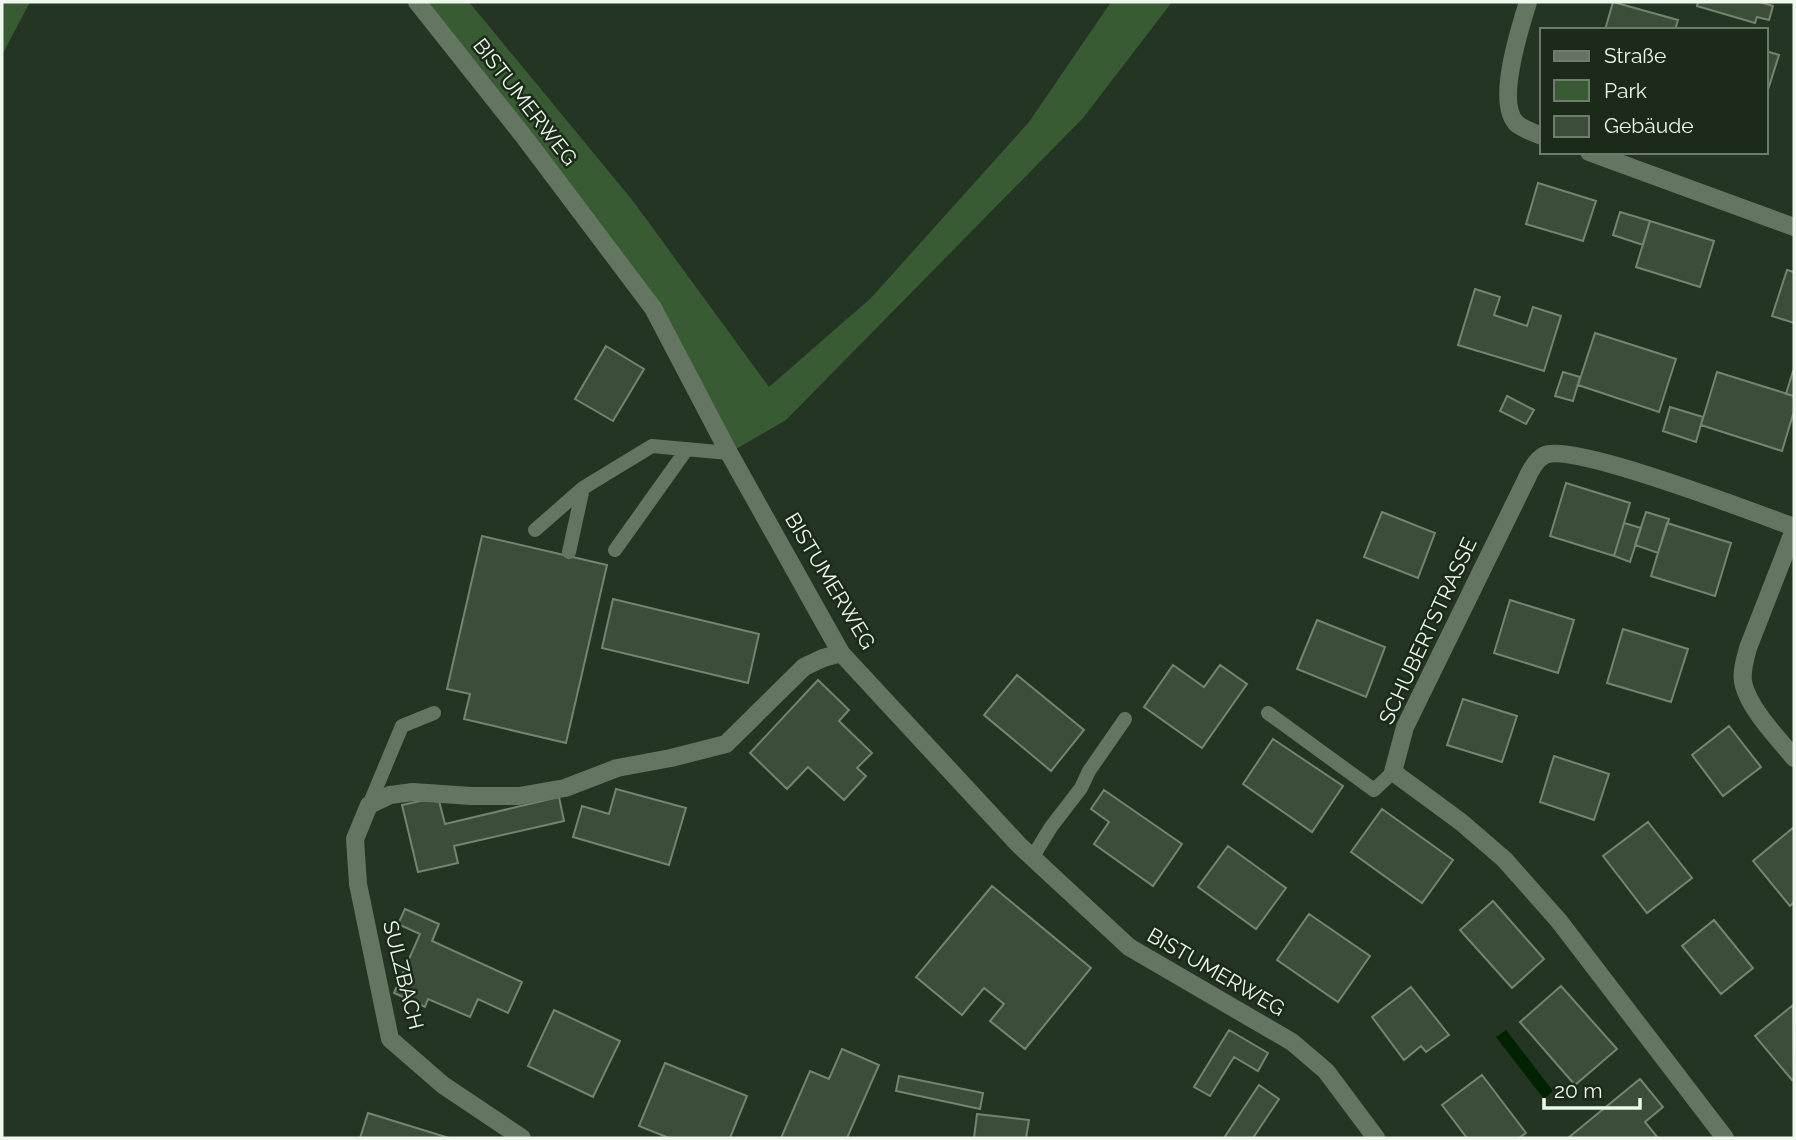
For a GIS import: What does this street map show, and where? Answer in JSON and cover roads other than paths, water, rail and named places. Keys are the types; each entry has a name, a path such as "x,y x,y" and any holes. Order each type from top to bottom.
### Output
{"street":[{"name":"BISTUMERWEG","path":"417,2 653,308 729,453 841,653 1032,858 1129,947 1292,1042 1326,1071 1376,1138"},
{"path":"1528,2 1507,89 1508,106 1516,124 1540,135"},
{"path":"1595,154 1794,226"},
{"name":"SCHUBERTSTRASSE","path":"1393,772 1405,727 1533,466 1545,455 1571,454 1620,467 1794,528"},
{"path":"1794,528 1748,648 1743,685 1765,722 1794,758"},
{"path":"369,805 390,795 413,792 519,796 565,788 617,768 726,744 804,667 841,653"},
{"path":"1393,772 1461,822 1504,859 1559,920 1725,1138"},
{"name":"SULZBACH","path":"369,805 355,839 355,859 390,1039 443,1085 522,1138"}],"lane":[{"path":"535,530 583,488 652,446 729,453"},
{"path":"615,551 687,449"},
{"path":"569,552 583,488"},
{"path":"369,805 402,726 434,713"},
{"path":"1268,713 1374,790 1393,772"},
{"path":"1032,858 1125,719"}]}
